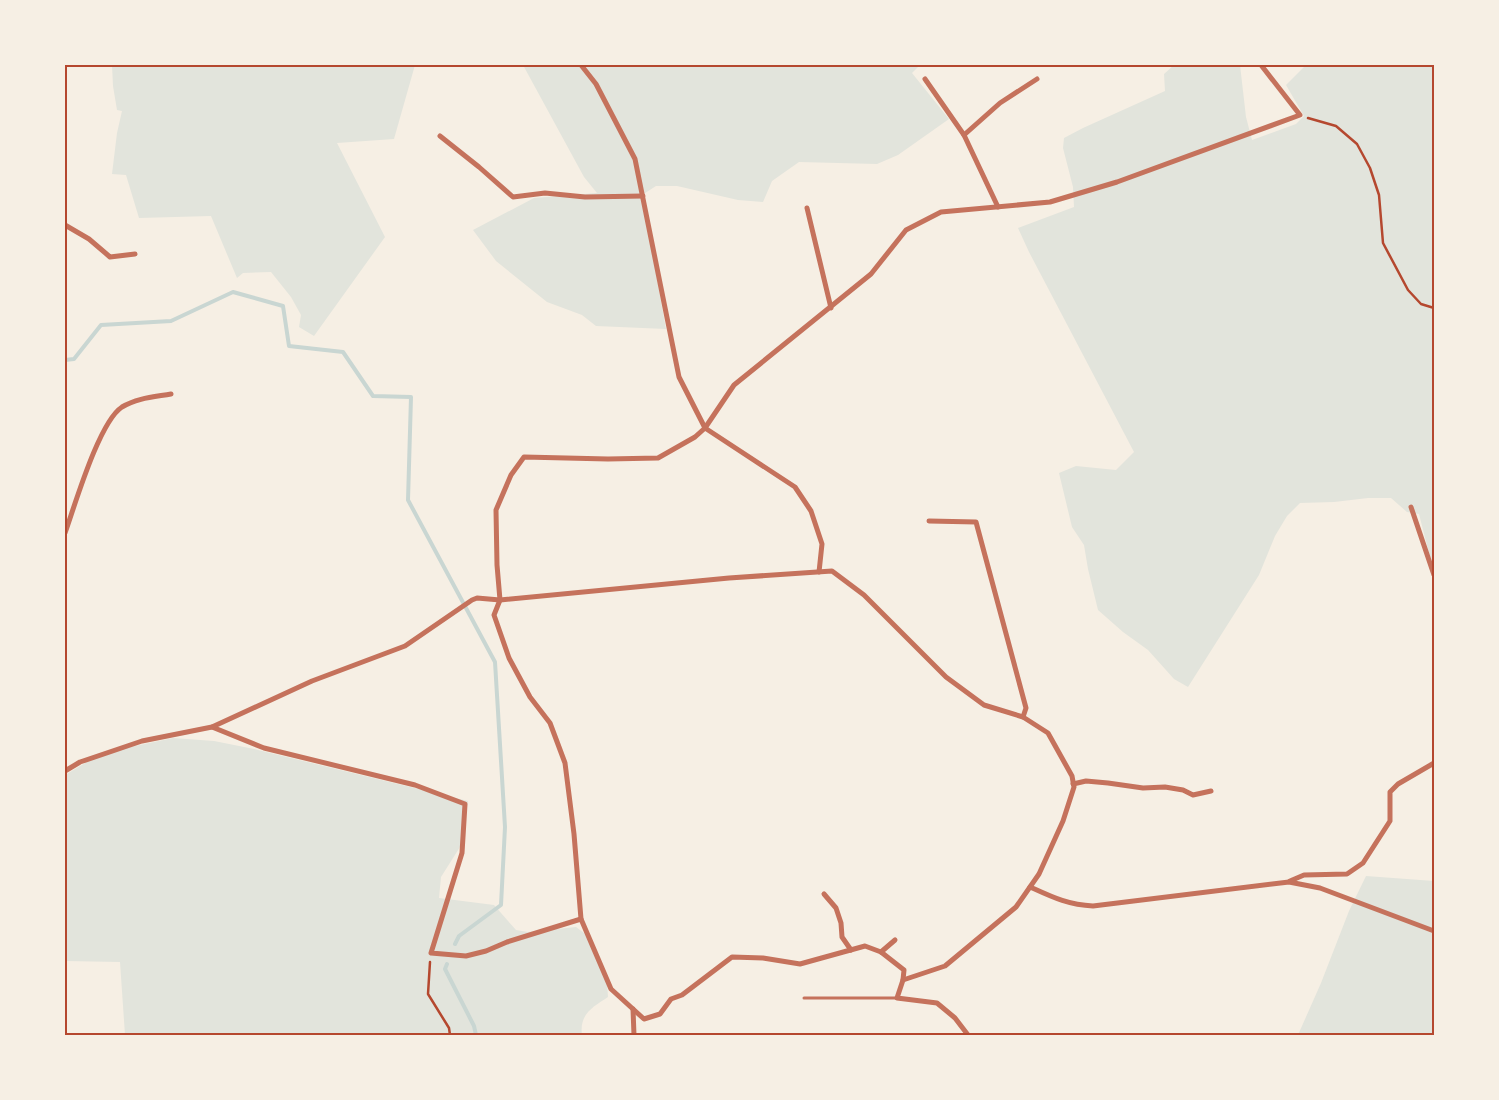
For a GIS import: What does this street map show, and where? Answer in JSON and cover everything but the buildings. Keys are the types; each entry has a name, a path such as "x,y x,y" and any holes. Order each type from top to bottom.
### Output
{"street":[{"path":"581,65 596,84 635,159 679,377 705,428 795,487 811,511 822,544 819,572"},
{"path":"968,1035 954,1018 937,1003 897,998 904,970 881,952 865,946 800,964 763,958 732,957 688,991 671,999 660,1014 644,1019 612,989 581,920 574,834 565,763 550,722 530,697 509,658 494,615 500,600 496,510 511,475 524,456 608,459 658,458 695,437 705,428 734,385 871,274 906,230 941,212 1060,200 1117,182 1300,116 1261,65"},
{"path":"925,79 964,135 998,207"},
{"path":"964,135 1000,103 1037,79"},
{"path":"440,136 513,197 545,193 584,197 643,196"},
{"path":"807,208 831,308"},
{"path":"65,225 89,239 110,257 135,254"},
{"path":"65,533 98,442 121,408 138,400 171,394"},
{"path":"1411,507 1434,574"},
{"path":"929,521 976,522 1026,708 1023,717"},
{"path":"65,770 80,762 142,740 212,727 312,681 405,646 477,598 500,600 729,578 832,571 864,595 946,677 984,706 1023,717 1048,733 1072,776 1074,787 1064,821 1039,874 1016,907 945,966 903,980"},
{"path":"212,727 264,748 415,785 465,804 462,853 431,953 466,956 581,920"},
{"path":"1289,882 1304,875 1348,874 1364,863 1390,820 1390,792 1398,784 1434,763"},
{"path":"1073,784 1086,782 1143,788 1165,787 1183,790 1193,795 1211,791"},
{"path":"1030,887 1074,905 1092,906 1289,882 1320,888 1434,931"},
{"path":"824,894 836,908 842,924 842,937 851,950"},
{"path":"881,952 895,940"},
{"path":"633,1009 634,1035"}],"lane":[{"path":"804,998 897,998"}],"path":[{"path":"1300,116 1336,126 1356,144 1370,168 1379,195 1383,243 1408,290 1421,304 1434,308"},
{"path":"431,953 428,994 449,1028 450,1035"}],"shaded area":[{"path":"112,65 415,65 394,139 337,143 385,237 314,336 299,327 301,315 291,297 271,272 243,273 237,278 211,216 139,218 126,175 112,174 122,111 117,110"},
{"path":"523,65 920,65 912,73 949,119 898,155 877,164 799,162 772,181 763,202 738,200 677,186 656,186 642,195 666,329 596,326 582,315 547,302 496,261 473,230 534,198 597,193 584,177"},
{"path":"1174,65 1240,65 1246,117 1252,140 1296,124 1304,116 1286,85 1306,65 1434,65 1434,566 1419,514 1407,512 1391,498 1300,503 1287,516 1275,536 1259,575 1188,687 1174,679 1148,650 1123,632 1098,610 1084,545 1072,527 1059,473 1076,466 1116,470 1134,452 1018,228 1074,207 1073,187 1063,148 1064,138 1165,91 1164,74"},
{"path":"173,738 214,741 254,749 468,801 460,847 441,877 439,898 494,905 516,930 528,932 576,927 588,936 607,983 608,997 592,1008 585,1016 582,1035 125,1035 120,962 65,961 65,775 102,753"},
{"path":"1366,876 1434,881 1434,1035 1298,1035 1349,911"}],"waterway":[{"path":"65,360 74,359 101,325 171,321 233,292 283,306 289,346 343,352 373,396 411,397 408,500 495,662 505,827 501,905 459,936 455,944"},
{"path":"447,964 445,969 474,1026 476,1035"}]}
